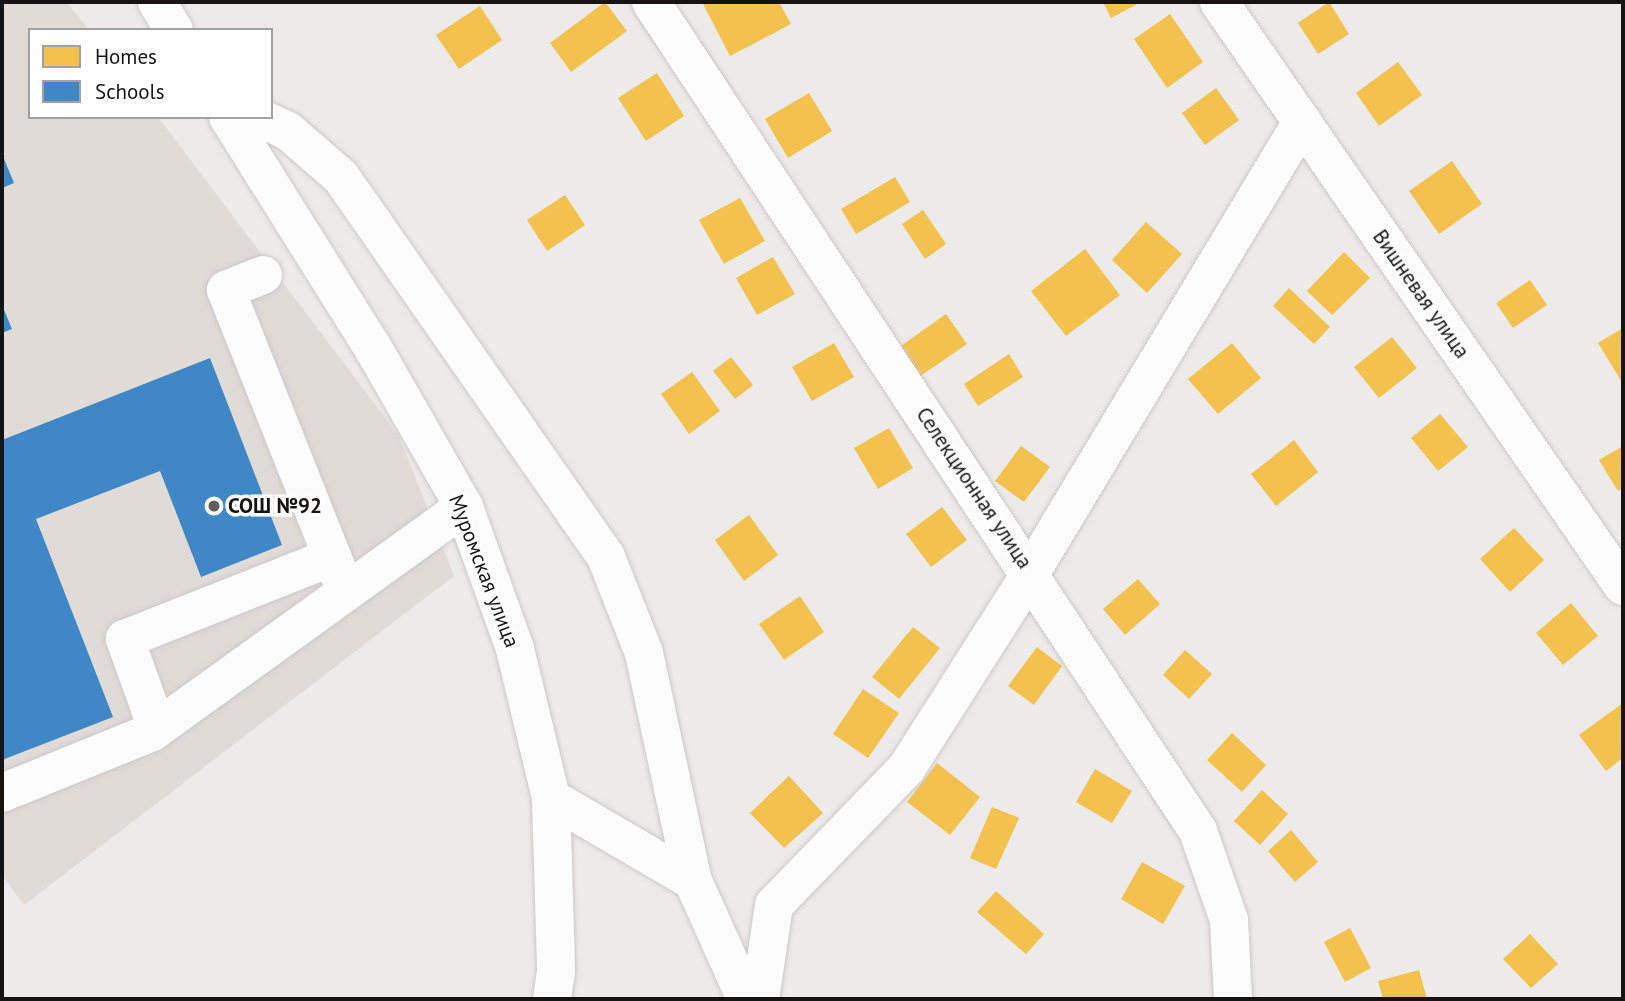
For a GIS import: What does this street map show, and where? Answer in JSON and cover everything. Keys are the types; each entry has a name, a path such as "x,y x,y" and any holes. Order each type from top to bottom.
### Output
{"street":[{"path":"157,2 173,28"},
{"name":"Селекционная улица","path":"651,2 1198,831 1229,920 1233,999"},
{"name":"Вишневая улица","path":"1219,2 1623,586"},
{"name":"Муромская улица","path":"229,119 373,348 464,507 515,649 551,798 556,971 552,999"},
{"path":"262,119 288,131 341,177 606,557 643,653 693,881 746,999"},
{"path":"760,999 774,905 906,769 1030,574 1302,122"},
{"path":"263,275 226,290 339,575"},
{"path":"2,793 157,728 339,575 464,507"},
{"path":"157,728 125,639 339,575"},
{"path":"551,798 693,881"}],"shaded area":[{"name":"СОШ №92","path":"2,2 67,2 87,28 28,28 28,119 160,119 399,436 454,576 24,905 2,875"}],"building: Homes":[{"path":"605,2 627,31 571,72 550,43"},
{"path":"702,2 779,2 791,24 730,56"},
{"path":"1103,2 1141,2 1111,18"},
{"path":"1329,2 1349,34 1318,54 1298,23"},
{"path":"480,6 502,40 459,69 436,35"},
{"path":"1170,14 1203,62 1167,88 1134,39"},
{"path":"1398,62 1422,95 1379,126 1356,93"},
{"path":"657,73 684,116 646,141 618,98"},
{"path":"1216,88 1239,120 1205,145 1182,113"},
{"path":"809,93 832,131 788,158 765,119"},
{"path":"1452,161 1482,204 1439,234 1409,191"},
{"path":"895,177 910,202 856,234 841,209"},
{"path":"565,195 585,225 547,251 527,220"},
{"path":"740,198 765,241 724,264 699,220"},
{"path":"923,210 946,244 925,259 902,224"},
{"path":"1146,222 1182,254 1147,293 1112,260"},
{"path":"1085,249 1120,295 1066,336 1031,291"},
{"path":"1344,252 1370,278 1332,315 1307,291"},
{"path":"773,257 795,294 757,315 736,278"},
{"path":"1530,280 1547,305 1513,328 1496,303"},
{"path":"1289,288 1330,327 1314,344 1273,306"},
{"path":"946,314 967,344 919,377 898,348"},
{"path":"1623,328 1623,384 1598,343"},
{"path":"1392,337 1417,368 1379,398 1354,367"},
{"path":"834,343 854,377 812,401 792,367"},
{"path":"1232,343 1261,378 1218,414 1188,379"},
{"path":"1009,354 1023,377 978,406 964,384"},
{"path":"731,357 753,385 735,399 713,371"},
{"path":"692,372 720,411 689,434 661,394"},
{"path":"1440,414 1468,447 1438,471 1411,438"},
{"path":"889,428 913,468 878,489 854,448"},
{"path":"1294,440 1318,472 1276,506 1251,474"},
{"path":"1021,446 1050,467 1024,502 995,481"},
{"path":"1623,446 1623,488 1618,491 1599,460"},
{"path":"942,507 967,540 931,567 906,534"},
{"path":"749,515 778,555 744,581 715,540"},
{"path":"1514,528 1544,560 1510,592 1480,559"},
{"path":"1138,579 1160,604 1125,635 1103,609"},
{"path":"800,596 824,632 784,660 759,624"},
{"path":"1571,603 1598,636 1563,665 1536,633"},
{"path":"913,627 940,648 899,699 872,677"},
{"path":"1037,647 1062,666 1034,705 1008,686"},
{"path":"1185,650 1212,674 1189,699 1163,675"},
{"path":"863,689 899,713 868,758 833,734"},
{"path":"1623,703 1623,758 1606,771 1579,735"},
{"path":"1232,733 1266,765 1242,792 1207,760"},
{"path":"937,763 980,797 950,835 907,802"},
{"path":"1095,769 1132,791 1112,823 1076,802"},
{"path":"789,776 823,813 784,848 750,813"},
{"path":"1262,790 1288,814 1260,845 1234,821"},
{"path":"992,807 1019,818 996,869 970,858"},
{"path":"1291,830 1318,862 1295,882 1268,851"},
{"path":"1142,862 1185,886 1163,924 1121,899"},
{"path":"996,891 1044,934 1026,954 977,912"},
{"path":"1350,928 1371,968 1345,982 1324,942"},
{"path":"1530,934 1558,964 1531,988 1503,959"},
{"path":"1419,970 1427,999 1383,999 1378,981"}],"building: Schools":[{"path":"2,154 14,183 2,188"},
{"path":"2,305 12,329 2,333"},
{"path":"210,358 282,545 201,577 160,471 36,519 113,717 2,760 2,440"}],"place":[{"name":"СОШ №92","path":"214,506"}]}
